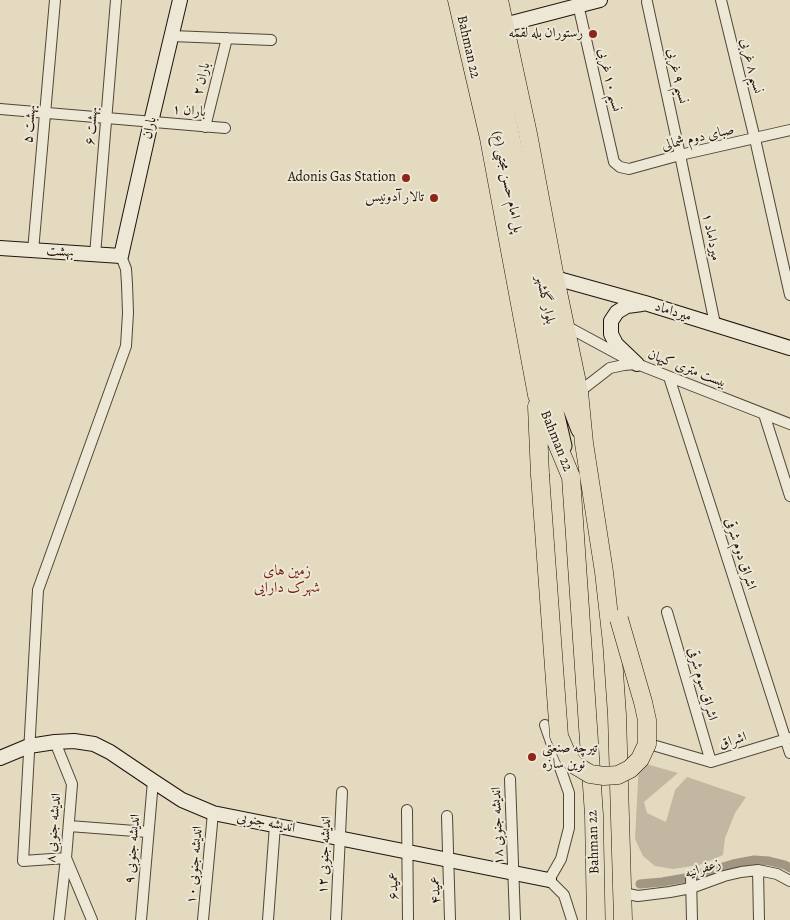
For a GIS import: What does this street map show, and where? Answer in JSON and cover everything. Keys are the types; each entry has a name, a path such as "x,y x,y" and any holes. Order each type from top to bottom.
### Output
{"highway":[{"name":"Bahman 22","path":"457,0 489,138 537,395 571,477 594,815 596,920"},
{"name":"Bahman 22","path":"499,0 566,326 571,391 584,443 600,552 612,643 617,716 623,920"},
{"path":"536,386 540,475 560,736 568,757 575,765 590,774 604,776 618,775 630,769 640,759 647,744 647,720 600,552"},
{"path":"596,884 598,873 608,866 614,869 622,888"}],"main road":[{"name":"پل امام حسن مجتبی (ع)","path":"469,0 545,364 571,477"},
{"name":"پل امام حسن مجتبی (ع)","path":"484,0 515,154"},
{"name":"بلوار گلشهر","path":"515,154 571,391"}],"street":[{"name":"بهشت ۵","path":"33,250 55,0"},
{"name":"بهشت ۶","path":"95,255 116,0"},
{"name":"باران","path":"121,256 180,0"},
{"path":"504,25 577,2 600,0"},
{"name":"نسیم ۸ غربی","path":"721,0 790,295"},
{"name":"نسیم ۱۰ غربی","path":"577,2 614,162"},
{"name":"نسیم ۹ غربی","path":"647,2 680,155"},
{"path":"172,36 271,40"},
{"name":"باران ۲","path":"204,127 227,38"},
{"name":"باران ۱","path":"0,109 225,128"},
{"name":"صبای دوم شمالی","path":"614,162 620,168 629,169 680,155 790,130"},
{"name":"میرداماد ۱","path":"680,155 715,324"},
{"name":"بهشت","path":"0,248 121,256"},
{"path":"92,920 66,858 23,861 38,590 126,346 127,284 126,269 121,256"},
{"name":"میرداماد","path":"555,278 645,303 790,348"},
{"path":"637,364 616,344 611,334 611,321 617,312 626,306 645,303"},
{"path":"566,326 637,364"},
{"name":"بیست متری کیهان","path":"571,391 610,368 637,364 790,424"},
{"name":"اشراق دوم شرقی","path":"669,377 788,739 790,753"},
{"path":"764,414 790,496"},
{"name":"اشراق سوم شرقی","path":"667,612 711,762"},
{"path":"544,725 568,793 569,828 561,859 549,880 564,895 572,920"},
{"name":"اشراق","path":"656,746 711,762 788,739"},
{"name":"اندیشه جنوبی","path":"0,758 29,746 55,742 74,741 94,744 110,752 182,800 213,813 549,880"},
{"name":"اندیشه جنوبی ۸","path":"55,742 72,784 59,920"},
{"name":"اندیشه جنوبی ۱۸","path":"510,779 515,920"},
{"name":"اندیشه جنوبی ۹","path":"141,920 152,781"},
{"name":"اندیشه جنوبی ۱۲","path":"336,920 342,792"},
{"name":"عمید۶","path":"407,810 408,920"},
{"name":"اندیشه جنوبی ۱۰","path":"203,920 213,813"},
{"name":"عمید۴","path":"447,816 450,920"},
{"path":"268,920 275,825"},
{"path":"69,826 148,832"},
{"path":"758,870 759,920"},
{"name":"زعفرانیه","path":"622,888 638,896 691,888 724,876 758,870 778,874 790,881"},
{"path":"691,876 692,920"}],"shaded area":[{"path":"639,762 678,773 644,802 647,813 666,822 675,790 687,777 746,797 735,813 725,838 723,855 699,865 673,869 655,866 643,856 635,839"}],"waterway":[{"path":"640,884 691,877 733,864 754,860 769,861 790,868"}],"place":[{"name":"رستوران بله لقمه","path":"593,34"},
{"name":"Adonis Gas Station","path":"406,178"},
{"name":"تالار آدونیس","path":"434,198"},
{"name":"تیرچه صنعتی نوین سازه","path":"532,757"}],"district":[{"name":"زمین های شهرک دارایی","path":"287,580"}]}
